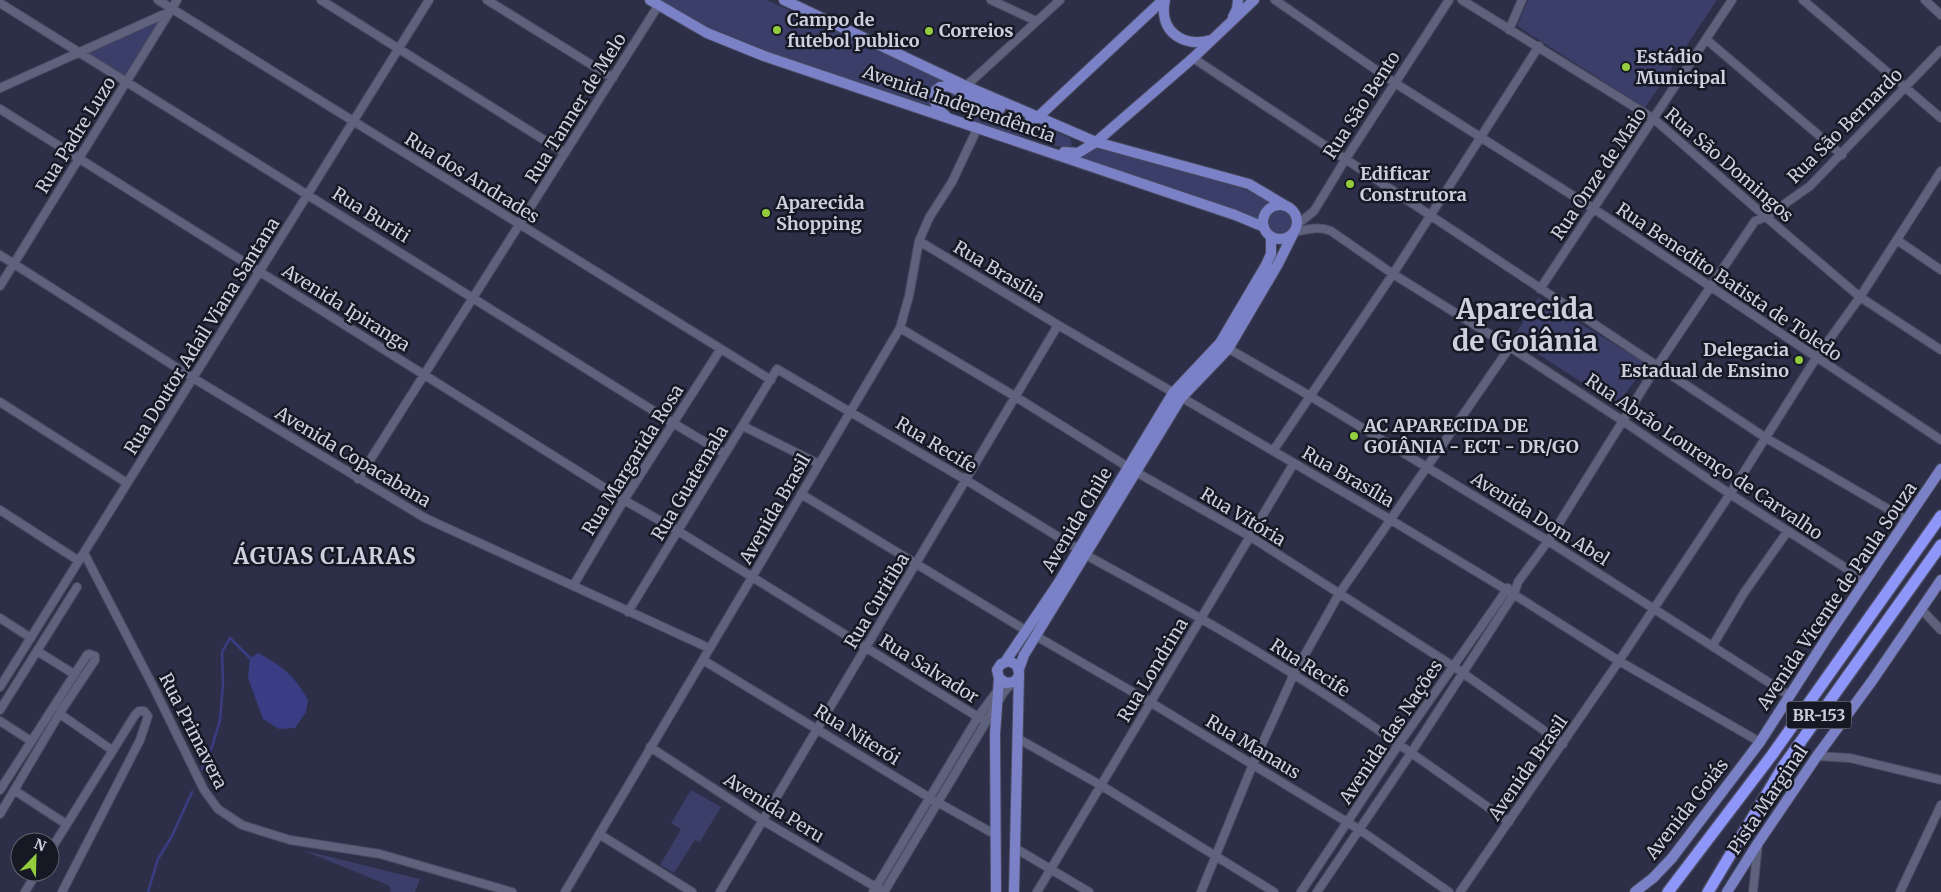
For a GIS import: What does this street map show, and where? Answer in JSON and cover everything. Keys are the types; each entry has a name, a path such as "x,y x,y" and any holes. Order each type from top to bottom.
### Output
{"highway":[{"name":"BR-153","path":"1668,892 1772,755 1941,516"},
{"name":"BR-153","path":"1708,892 1784,765 1941,545"}],"main road":[{"name":"Avenida Independência","path":"784,0 1036,118 1096,142 1249,184 1286,206"},
{"path":"1164,0 1165,19 1170,30 1178,37 1188,42 1200,43 1211,40"},
{"path":"950,117 942,112 934,100 936,90 942,86 951,87 1019,117 1036,118 1164,0"},
{"path":"1232,20 1237,9 1238,0"},
{"path":"1009,138 1027,140 1064,152 1078,153 1096,142 1193,58 1254,0"},
{"name":"Avenida Independência","path":"654,3 693,26 721,39 783,62 950,117 1235,215 1264,227"},
{"path":"1064,152 1073,148 1076,142 1075,134"},
{"path":"1274,206 1286,206 1295,213 1295,230 1280,239 1271,237 1264,227 1264,218 1274,206"},
{"name":"Rua São Bento","path":"1177,395 1224,346 1278,264 1295,230"},
{"name":"Rua São Bento","path":"1224,346 1266,266 1271,254 1271,237"},
{"name":"Avenida Chile","path":"1005,662 1031,633 1177,395"},
{"name":"Avenida Vicente de Paula Souza","path":"1760,742 1941,469"},
{"name":"Pista Marginal","path":"1727,892 1817,756 1872,681 1941,580"},
{"name":"Avenida Chile","path":"1016,676 1031,633"},
{"path":"996,892 995,734 999,678 997,670 1005,662 1013,662 1016,676 1017,738 1014,892"},
{"path":"999,678 1003,682 1016,676"},
{"name":"Avenida Goiás","path":"1635,892 1653,878 1672,858 1760,742"}],"street":[{"name":"Rua dos Andrades","path":"158,0 171,10 770,380"},
{"name":"Rua Padre Luzo","path":"0,286 177,0"},
{"path":"321,0 565,153"},
{"name":"Rua Doutor Adail Viana Santana","path":"0,687 429,0"},
{"path":"487,0 613,78"},
{"path":"990,0 1036,21"},
{"path":"966,86 1060,0"},
{"name":"Rua Benedito Batista de Toledo","path":"1276,0 1396,83 1594,209 1941,440"},
{"name":"Rua São Bento","path":"1295,230 1314,211 1449,0"},
{"name":"Rua São Domingos","path":"1462,0 1654,119 1766,218 1860,297 1941,350"},
{"path":"1509,30 1522,0"},
{"name":"Rua Onze de Maio","path":"1540,288 1732,0"},
{"path":"1803,0 1941,118"},
{"path":"1925,0 1941,15"},
{"name":"Rua Buriti","path":"0,3 725,454"},
{"name":"Rua Tanner de Melo","path":"358,479 613,78 654,3"},
{"path":"0,88 171,10"},
{"path":"1707,40 1842,155"},
{"path":"1273,451 1430,216 1538,46"},
{"name":"Rua São Bernardo","path":"1518,582 1548,541 1657,366 1755,221 1766,218 1810,186 1842,155 1941,50"},
{"path":"1193,58 1766,438 1907,520"},
{"name":"Avenida Ipiranga","path":"0,109 624,500 678,531"},
{"name":"Avenida Brasil","path":"565,892 900,328 910,296 919,240 929,218 952,182 978,127"},
{"name":"Avenida Brasil","path":"1460,892 1619,661 1730,494 1816,358 1860,297 1941,171"},
{"name":"Rua Abrão Lourenço de Carvalho","path":"1295,230 1322,228 1331,232 1392,274 1510,347 1623,421 1787,532 1866,581"},
{"name":"Rua Brasília","path":"919,240 1058,325 1391,520 1514,594 1619,661 1760,742"},
{"path":"1897,240 1941,270"},
{"name":"Avenida Copacabana","path":"0,255 193,378 425,518 709,648"},
{"name":"Rua Curitiba","path":"720,892 1058,325"},
{"name":"Rua Vitória","path":"900,328 1016,396 1132,469 1251,537 1453,666 1563,744"},
{"name":"Avenida Dom Abel","path":"1224,346 1310,396 1548,541 1790,696"},
{"path":"1201,892 1253,764 1294,674 1339,594 1510,347"},
{"name":"Rua Margarida Rosa","path":"573,586 624,500 720,350"},
{"name":"Rua Recife","path":"777,369 966,480 1082,552 1201,618 1294,674 1399,744 1509,822"},
{"name":"Rua Guatemala","path":"628,612 777,369"},
{"path":"0,402 127,483"},
{"path":"742,426 819,464"},
{"name":"Rua Londrina","path":"1037,892 1294,464"},
{"name":"Rua Manaus","path":"801,494 1253,764 1360,830 1449,892"},
{"path":"0,510 79,561"},
{"name":"Rua Salvador","path":"678,531 986,722"},
{"path":"1713,646 1744,593 1787,532"},
{"name":"Rua Primavera","path":"84,553 204,790 218,809 242,825 290,840 380,854 512,892"},
{"path":"1506,590 1518,582"},
{"name":"Avenida das Nações","path":"1317,892 1463,674 1514,594 1518,582"},
{"path":"0,710 77,588"},
{"name":"Avenida das Nações","path":"1302,892 1399,744 1506,590"},
{"path":"1921,609 1941,630"},
{"path":"0,618 31,638"},
{"path":"37,651 74,674"},
{"path":"0,790 87,655 95,656 95,660 0,814"},
{"name":"Rua Niterói","path":"702,660 930,798 996,835"},
{"name":"Avenida Chile","path":"884,892 937,802 1016,676"},
{"path":"875,890 978,717 998,690"},
{"path":"60,834 135,715 139,711 144,712 148,716 147,723 140,740 62,892"},
{"path":"60,714 113,749"},
{"path":"0,721 31,741"},
{"path":"1017,738 1102,786 1274,892"},
{"name":"Avenida Peru","path":"650,747 762,820 875,890 884,892"},
{"path":"1817,756 1850,758 1941,780"},
{"path":"16,764 26,771"},
{"path":"14,790 66,824"},
{"path":"1900,892 1941,804"},
{"path":"599,834 692,892"},
{"path":"1753,892 1758,843"},
{"path":"1015,848 1089,892"}],"shaded area":[{"path":"654,0 767,0 942,80 934,85 930,92 932,109 746,45 708,30"},
{"name":"Estádio Municipal","path":"1528,0 1717,0 1645,108 1517,26"},
{"path":"160,20 125,77 88,54 89,52"},
{"path":"950,89 1029,124 1036,123 1070,138 1072,145 1068,148 1063,148 1024,136 1010,135 976,123 970,117 940,104 938,97 940,92"},
{"path":"1096,148 1235,185 1271,204 1262,210 1257,223 1076,157"},
{"path":"1281,210 1286,211 1292,217 1292,227 1286,233 1281,234 1276,233 1270,227 1269,222 1270,217 1276,211"},
{"path":"1538,298 1647,364 1617,405 1513,338"},
{"path":"258,653 287,672 308,700 306,712 295,728 279,729 263,719 248,678 250,658"},
{"path":"691,790 721,807 700,842 695,840 674,873 660,865 681,829 671,823"},
{"path":"302,850 420,879 415,892 390,892 391,889 388,885"}],"waterway":[{"path":"202,769 212,747 220,720 223,683 222,652 230,638 250,658"},
{"path":"148,892 158,859 172,836 192,792"}],"place":[{"name":"Campo de futebol publico","path":"777,30"},
{"name":"Correios","path":"929,31"},
{"name":"Estádio Municipal","path":"1626,67"},
{"name":"Edificar Construtora","path":"1350,184"},
{"name":"Aparecida Shopping","path":"766,213"},
{"name":"Delegacia Estadual de Ensino","path":"1799,360"},
{"name":"AC APARECIDA DE GOIÂNIA - ECT - DR/GO","path":"1354,436"}],"district":[{"name":"Aparecida de Goiânia","path":"1525,325"},
{"name":"ÁGUAS CLARAS","path":"325,556"}]}
